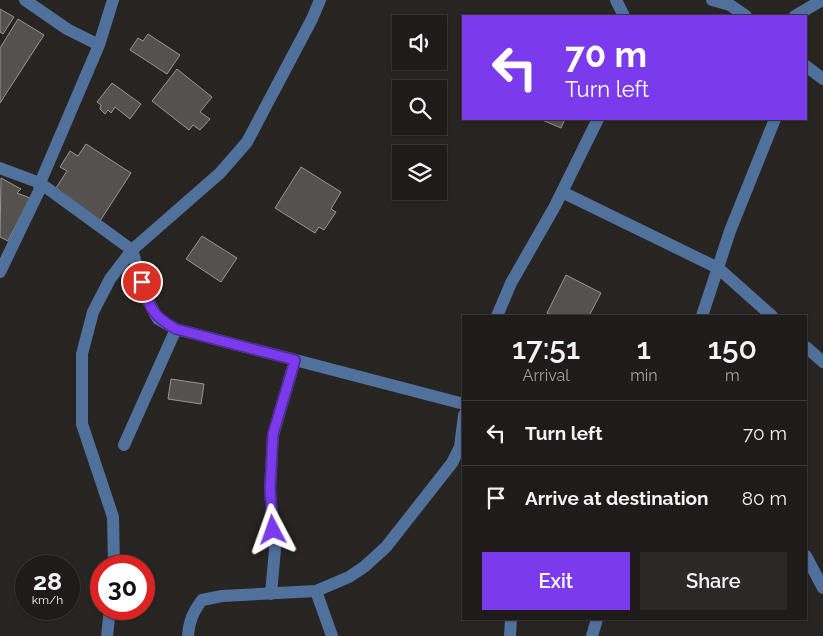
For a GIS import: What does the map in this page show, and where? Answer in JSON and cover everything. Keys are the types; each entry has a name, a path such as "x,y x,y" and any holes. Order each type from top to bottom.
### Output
{"street":[{"path":"25,0 67,29 99,45"},
{"path":"0,272 39,190 40,183 99,45 113,0"},
{"path":"114,555 113,518 82,424 82,354 93,312 110,279 132,250 220,173 247,142 312,19 320,0"},
{"path":"616,0 624,15"},
{"path":"712,0 730,5 745,15"},
{"path":"797,15 822,0"},
{"path":"807,67 823,79"},
{"path":"497,315 511,283 562,192 598,120"},
{"path":"702,315 730,231 775,120"},
{"path":"0,168 40,183 132,250 147,298 158,319 176,329 462,403"},
{"path":"562,192 718,268 771,315"},
{"path":"124,445 176,329"},
{"path":"807,348 823,362"},
{"path":"271,594 275,549 270,490 273,434 295,360"},
{"path":"188,636 189,622 193,611 202,600 222,596 316,591 349,577 364,568 386,547 452,463 460,447 462,431"},
{"path":"807,558 823,588"},
{"path":"316,591 332,636"},
{"path":"107,636 109,620"},
{"path":"510,620 510,636"},
{"path":"592,636 597,620"}],"building":[{"path":"0,9 14,17 3,34 0,32"},
{"path":"18,19 44,35 0,103 0,48"},
{"path":"148,34 180,55 167,74 130,50 138,38 143,41"},
{"path":"177,69 212,97 200,112 210,119 200,130 193,125 189,130 152,101"},
{"path":"112,83 141,104 130,119 115,107 111,113 108,110 105,114 100,109 101,105 97,102"},
{"path":"542,120 565,120 561,128"},
{"path":"86,144 131,173 100,221 54,191 67,171 60,167 70,151 78,156"},
{"path":"301,167 341,192 331,209 336,212 324,230 319,227 315,233 275,208"},
{"path":"1,178 21,189 17,193 30,198 8,241 0,237"},
{"path":"202,236 237,258 221,282 186,259"},
{"path":"566,275 601,293 590,315 551,315 547,313"},
{"path":"171,379 204,384 201,404 168,399"}],"route":[{"path":"142,282 147,298 158,319 176,329 295,360 273,434 270,490 273,530"}]}
